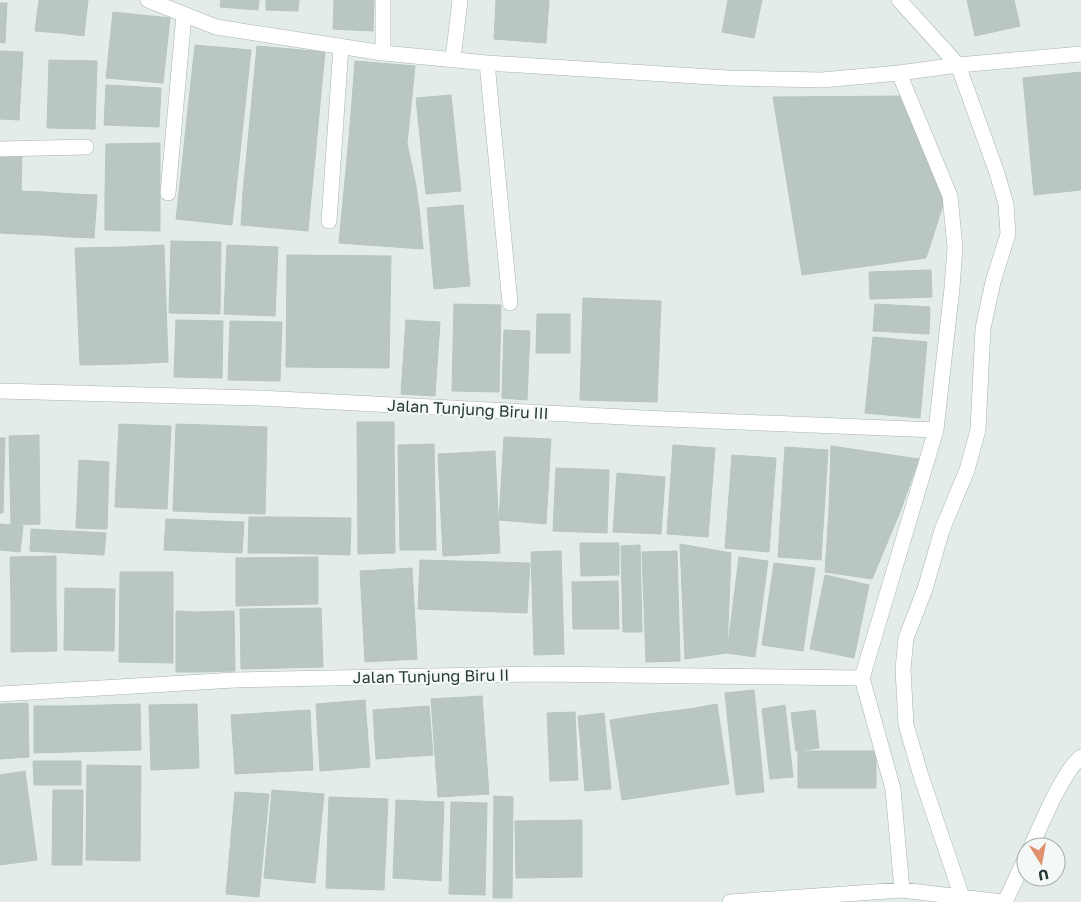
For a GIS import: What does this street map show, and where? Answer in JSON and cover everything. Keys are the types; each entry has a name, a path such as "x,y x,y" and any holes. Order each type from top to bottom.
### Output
{"street":[{"path":"148,0 216,28 383,53 487,63 756,79 822,80 1081,54"},
{"path":"383,0 383,53"},
{"path":"453,59 460,0"},
{"path":"899,0 958,65 997,173 1006,204 1008,234 993,282 983,328 978,430 967,470 942,530 925,589 906,638 903,670 906,725 921,776 962,897"},
{"path":"168,193 184,15"},
{"path":"330,221 341,46"},
{"path":"487,63 510,303"},
{"path":"899,73 950,196 954,247 953,280 936,430 862,678 893,790 902,890"},
{"path":"0,149 86,147"},
{"name":"Jalan Tunjung Biru III","path":"0,392 259,398 643,418 936,430"},
{"name":"Jalan Tunjung Biru II","path":"0,694 236,680 527,674 862,678"},
{"path":"1036,837 1065,778 1075,762 1081,757"},
{"path":"730,902 902,890 1004,902 1016,877"}],"building":[{"path":"39,0 63,0 60,33 35,31"},
{"path":"64,0 88,0 84,36 60,33"},
{"path":"221,0 259,0 258,10 220,7"},
{"path":"266,0 299,0 298,11 266,10"},
{"path":"334,0 374,0 373,31 333,29"},
{"path":"496,0 549,0 546,43 494,39"},
{"path":"728,0 762,0 754,38 722,32"},
{"path":"967,0 1014,0 1020,26 975,36"},
{"path":"0,3 7,3 5,43 0,42"},
{"path":"113,12 170,18 163,83 106,78"},
{"path":"195,45 251,50 247,87 191,82"},
{"path":"257,46 325,52 321,93 253,88"},
{"path":"0,51 23,52 19,120 0,119"},
{"path":"49,60 97,61 95,129 47,128"},
{"path":"355,61 415,66 411,106 352,101"},
{"path":"1081,72 1081,190 1034,195 1023,78"},
{"path":"191,82 247,87 243,124 187,118"},
{"path":"106,85 161,88 159,127 104,125"},
{"path":"253,88 321,93 318,125 250,119"},
{"path":"451,95 461,191 426,194 416,98"},
{"path":"907,96 946,196 926,258 802,275 773,97"},
{"path":"352,101 411,106 407,143 349,138"},
{"path":"187,118 243,124 240,152 184,146"},
{"path":"250,119 318,125 315,158 247,152"},
{"path":"349,138 407,143 416,186 345,180"},
{"path":"160,143 160,192 105,192 106,144"},
{"path":"184,146 240,152 236,190 180,184"},
{"path":"247,152 315,158 311,198 243,192"},
{"path":"0,156 22,157 21,191 0,190"},
{"path":"345,180 416,186 420,217 342,211"},
{"path":"180,184 236,190 232,225 176,219"},
{"path":"0,190 21,191 18,234 0,233"},
{"path":"21,191 44,192 41,235 18,234"},
{"path":"44,192 74,194 71,237 41,235"},
{"path":"105,192 160,192 160,231 105,230"},
{"path":"243,192 311,198 308,231 241,225"},
{"path":"74,194 97,195 94,238 71,237"},
{"path":"463,205 470,286 434,289 427,208"},
{"path":"342,211 420,217 423,249 339,243"},
{"path":"171,241 221,242 220,314 169,313"},
{"path":"164,245 168,362 129,364 126,247"},
{"path":"227,245 278,247 275,316 224,314"},
{"path":"126,247 129,364 80,365 75,248"},
{"path":"287,255 391,256 389,368 286,367"},
{"path":"931,270 932,297 870,299 869,272"},
{"path":"583,298 661,301 657,402 580,400"},
{"path":"454,304 501,305 499,392 452,391"},
{"path":"875,304 930,307 929,334 873,331"},
{"path":"537,314 570,314 570,353 536,353"},
{"path":"176,320 223,321 222,378 174,377"},
{"path":"406,320 440,322 435,396 401,394"},
{"path":"230,321 282,322 280,381 228,380"},
{"path":"504,330 530,331 527,400 502,398"},
{"path":"873,337 927,342 920,418 865,413"},
{"path":"357,422 394,422 395,553 358,554"},
{"path":"119,424 171,426 167,509 115,507"},
{"path":"176,424 267,427 265,514 173,511"},
{"path":"39,435 40,524 11,525 9,436"},
{"path":"504,437 551,439 546,524 499,520"},
{"path":"0,438 5,438 3,513 0,513"},
{"path":"434,444 436,550 400,550 398,445"},
{"path":"673,445 715,448 708,537 667,534"},
{"path":"831,446 919,459 900,512 829,510"},
{"path":"785,447 828,450 821,560 778,557"},
{"path":"495,451 500,553 443,556 438,454"},
{"path":"732,455 776,458 769,552 725,548"},
{"path":"79,460 109,462 107,529 76,528"},
{"path":"556,468 609,470 607,533 553,531"},
{"path":"617,473 665,477 661,534 613,532"},
{"path":"829,510 900,512 872,579 825,572"},
{"path":"249,517 277,517 277,553 248,553"},
{"path":"277,517 351,518 350,555 277,553"},
{"path":"166,519 244,522 242,553 164,550"},
{"path":"0,524 23,526 20,552 0,550"},
{"path":"31,529 106,533 104,555 30,551"},
{"path":"580,543 619,543 619,575 581,576"},
{"path":"680,544 731,553 727,653 685,659"},
{"path":"640,545 642,632 623,632 621,546"},
{"path":"561,551 564,654 534,655 531,552"},
{"path":"677,551 680,661 646,662 642,552"},
{"path":"56,556 56,603 11,603 10,557"},
{"path":"318,557 318,604 236,606 236,558"},
{"path":"739,557 768,561 755,657 727,653"},
{"path":"420,560 530,563 527,613 418,609"},
{"path":"774,563 815,568 803,651 762,645"},
{"path":"412,568 417,659 365,662 360,571"},
{"path":"120,572 173,572 173,663 119,662"},
{"path":"825,575 869,585 854,658 810,649"},
{"path":"618,581 619,629 573,629 572,582"},
{"path":"65,588 115,589 114,651 64,650"},
{"path":"11,603 56,603 57,651 11,652"},
{"path":"321,608 323,667 241,669 240,609"},
{"path":"176,611 198,612 199,672 176,672"},
{"path":"234,611 235,671 199,672 198,612"},
{"path":"754,690 760,749 731,752 725,693"},
{"path":"482,696 489,794 438,797 431,699"},
{"path":"365,700 370,767 320,771 316,704"},
{"path":"28,703 29,757 0,759 0,704"},
{"path":"140,704 141,750 69,752 67,706"},
{"path":"197,704 199,768 151,770 149,705"},
{"path":"717,704 729,784 700,788 689,709"},
{"path":"785,705 793,777 770,779 762,709"},
{"path":"34,706 67,706 69,752 34,753"},
{"path":"429,706 433,755 376,759 373,710"},
{"path":"689,709 700,788 668,793 656,713"},
{"path":"310,710 313,770 235,774 231,715"},
{"path":"815,710 819,748 796,751 791,713"},
{"path":"575,712 578,780 550,781 547,713"},
{"path":"604,713 611,789 585,791 578,716"},
{"path":"656,713 668,793 622,800 610,720"},
{"path":"760,749 764,792 736,795 731,752"},
{"path":"798,751 876,751 876,788 798,788"},
{"path":"33,761 81,761 81,785 34,785"},
{"path":"87,765 141,766 140,861 86,860"},
{"path":"25,771 37,860 0,865 0,775"},
{"path":"53,790 83,790 82,865 52,865"},
{"path":"272,790 324,794 315,883 264,878"},
{"path":"235,792 269,794 259,897 226,894"},
{"path":"494,796 513,797 512,898 493,898"},
{"path":"329,797 388,799 384,890 326,888"},
{"path":"396,800 444,802 441,881 393,878"},
{"path":"451,802 487,803 485,895 449,894"},
{"path":"582,820 582,877 516,878 515,821"}]}
